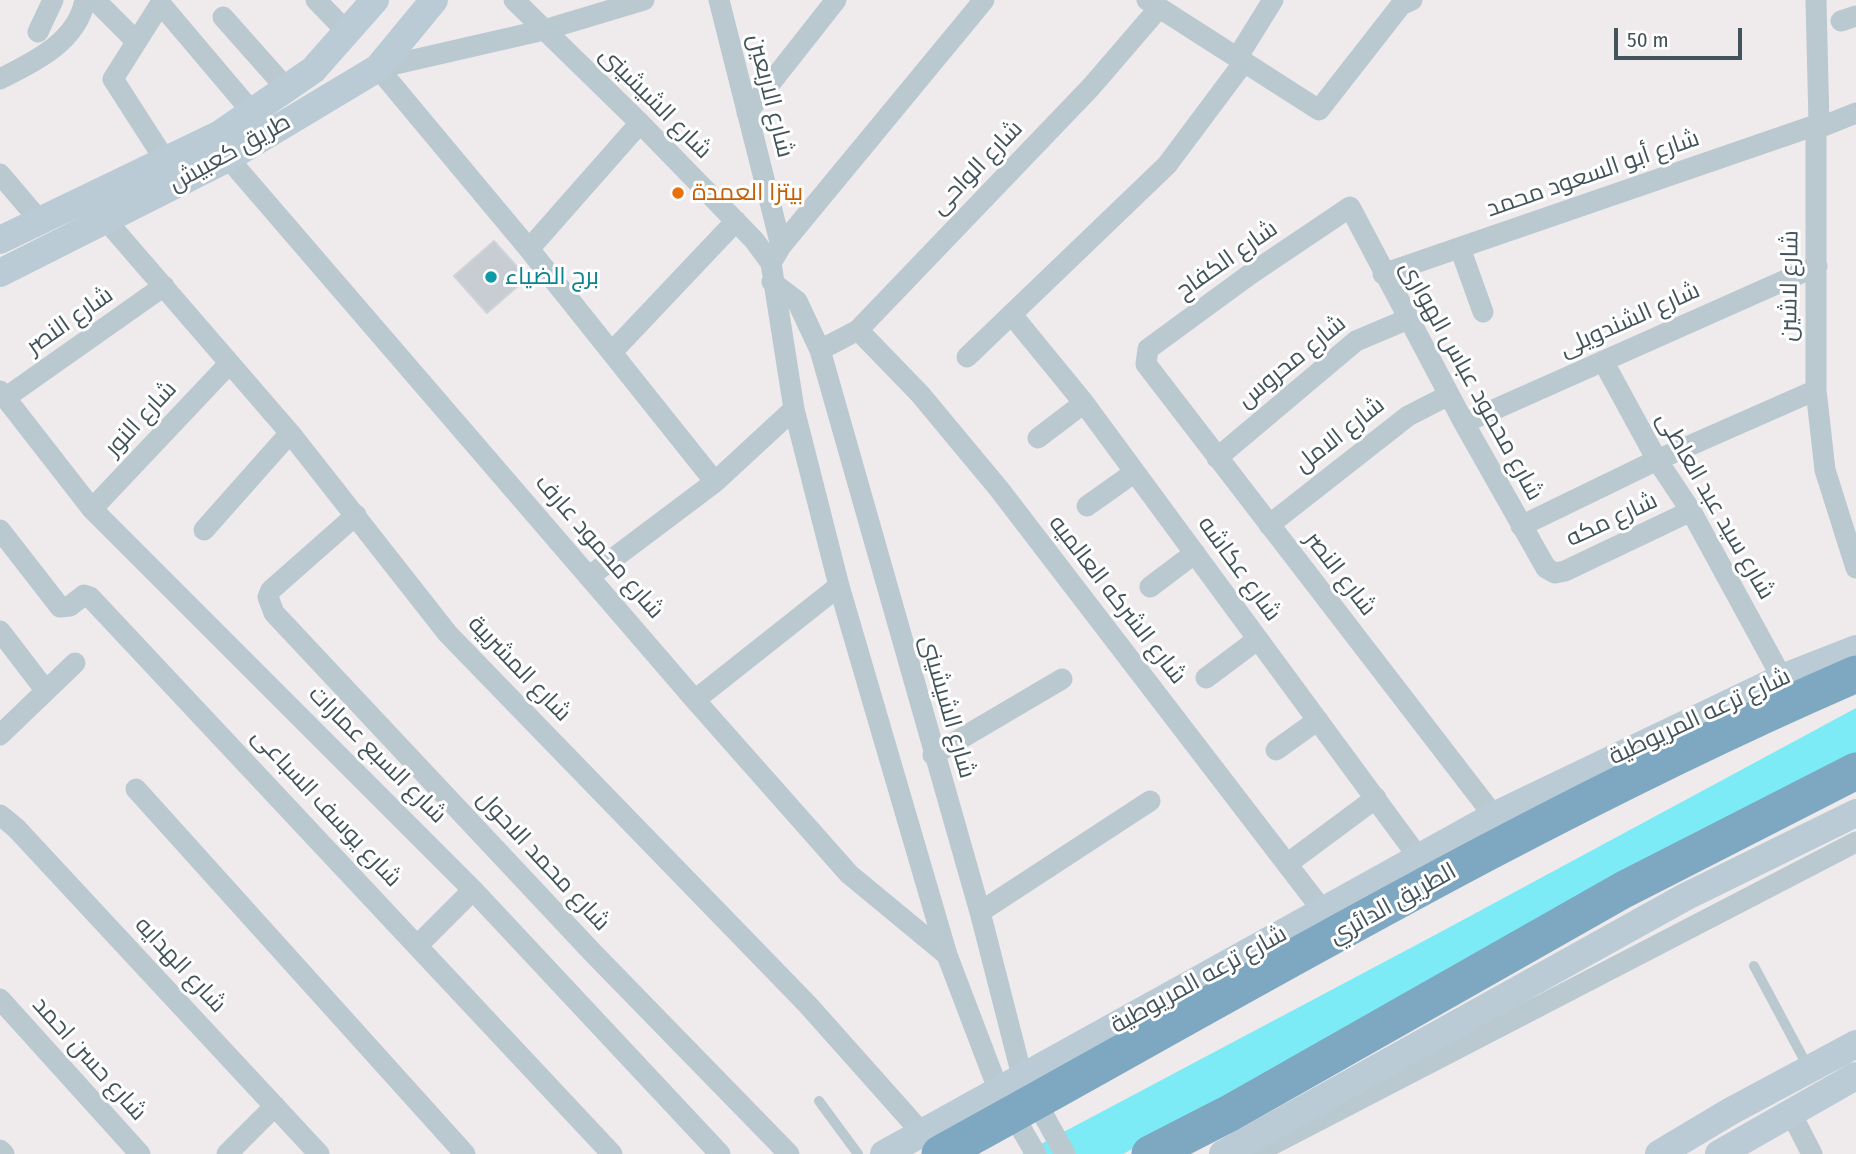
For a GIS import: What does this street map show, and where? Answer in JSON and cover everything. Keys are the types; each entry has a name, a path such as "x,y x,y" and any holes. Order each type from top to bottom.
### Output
{"highway":[{"name":"الطريق الدائري","path":"931,1143 1646,769 1856,674"},
{"path":"1150,1154 1230,1113 1623,890 1856,771"}],"main road":[{"name":"طريق كعبيش","path":"0,273 228,158 378,68 399,46 434,0"},
{"path":"367,10 399,46"},
{"name":"طريق كعبيش","path":"0,240 220,134 313,70 367,10"},
{"name":"شارع ترعه المريوطية","path":"884,1154 931,1143 1002,1095 1494,816 1782,678 1856,649"},
{"path":"1223,1154 1685,897 1856,814"},
{"path":"1659,1154 1856,1044"},
{"path":"1721,1153 1856,1076"}],"street":[{"path":"38,32 53,0"},
{"path":"0,79 40,58 56,46 80,16 85,0"},
{"path":"95,0 135,40"},
{"path":"316,0 367,10"},
{"name":"شارع الشيشينى","path":"514,0 640,122 736,221 775,263 797,301 820,351 1026,1082 1065,1154"},
{"name":"شارع الشيشينى","path":"378,68 544,30 645,0"},
{"name":"شارع الاربعين","path":"719,0 747,113 775,263"},
{"path":"747,113 836,0"},
{"path":"775,263 984,0"},
{"path":"967,357 1176,155 1240,60 1273,0"},
{"name":"شارع لاشين","path":"1816,0 1816,390 1825,470 1856,568"},
{"path":"1153,4 1320,110 1406,2"},
{"name":"شارع الواحى","path":"820,351 858,330 1091,87 1153,4"},
{"path":"165,160 113,79 135,40 159,6 164,8 252,112"},
{"path":"223,17 286,88"},
{"path":"378,68 529,249 715,482"},
{"name":"شارع أبو السعود محمد","path":"1383,274 1856,113"},
{"path":"529,249 640,122"},
{"name":"شارع محمود عارف","path":"228,158 695,700 849,874 947,955"},
{"path":"0,174 40,220"},
{"name":"شارع محمود عباس الهوارى","path":"1350,207 1383,274 1521,526 1546,568 1555,573"},
{"name":"شارع الكفاح","path":"1146,364 1144,358 1152,346 1350,207"},
{"name":"شارع المشربية","path":"105,219 228,365 290,433 448,634 808,1005 931,1143"},
{"path":"612,352 736,221"},
{"path":"1460,248 1483,312"},
{"name":"شارع الشيشينى","path":"775,263 794,409 839,586 947,955 1002,1095 1036,1154"},
{"name":"شارع الشندويلى","path":"1464,423 1817,266"},
{"name":"شارع النصر","path":"3,395 164,286"},
{"name":"شارع عكاشه","path":"1012,315 1084,403 1419,858"},
{"name":"شارع محروس","path":"1217,458 1356,341 1408,318"},
{"name":"شارع الشركه العالميه","path":"858,330 920,394 999,489 1323,911"},
{"name":"شارع سيد عبد العاطى","path":"1603,361 1657,460 1691,511 1782,678"},
{"name":"شارع النصر","path":"1146,364 1494,816"},
{"name":"شارع النور","path":"92,509 228,365"},
{"path":"1521,526 1657,460 1816,390"},
{"name":"شارع السبع عمارات","path":"3,395 92,509 474,890 720,1154"},
{"name":"شارع الامل","path":"1269,525 1408,416 1450,395"},
{"path":"1038,438 1084,403"},
{"path":"590,576 715,482 794,409"},
{"path":"204,530 290,433"},
{"path":"1087,506 1135,472"},
{"name":"شارع مكه","path":"1555,573 1565,571 1691,511"},
{"name":"شارع محمد الاحول","path":"356,515 275,584 268,597 274,613 593,953 789,1154"},
{"name":"شارع يوسف السباعى","path":"0,530 60,607 69,606 84,595 90,597 612,1154"},
{"path":"1150,587 1195,554"},
{"path":"695,700 839,586"},
{"path":"0,631 46,691"},
{"path":"1206,678 1258,639"},
{"path":"0,735 75,663"},
{"path":"933,755 1062,679"},
{"path":"1276,750 1318,720"},
{"path":"136,789 465,1154"},
{"path":"1287,864 1376,799"},
{"path":"980,912 1150,801"},
{"name":"شارع الهدايه","path":"0,815 16,828 319,1154"},
{"path":"1254,1154 1856,842"},
{"path":"418,945 474,890"},
{"name":"شارع حسن احمد","path":"0,999 140,1154"},
{"path":"984,1053 1013,1040"},
{"path":"227,1154 275,1106"},
{"path":"1791,1113 1812,1154"},
{"path":"0,1150 4,1154"}],"lane":[{"path":"1754,966 1809,1069"},
{"path":"819,1101 858,1154"}],"water":[{"path":"1856,708 1856,757 1692,834 1255,1084 1123,1154 1022,1154 1435,935"}],"building":[{"name":"برج الضياء","path":"494,241 527,278 487,313 454,276"}],"place":[{"name":"بيتزا العمدة","path":"678,193"},
{"name":"برج الضياء","path":"491,277"}]}
